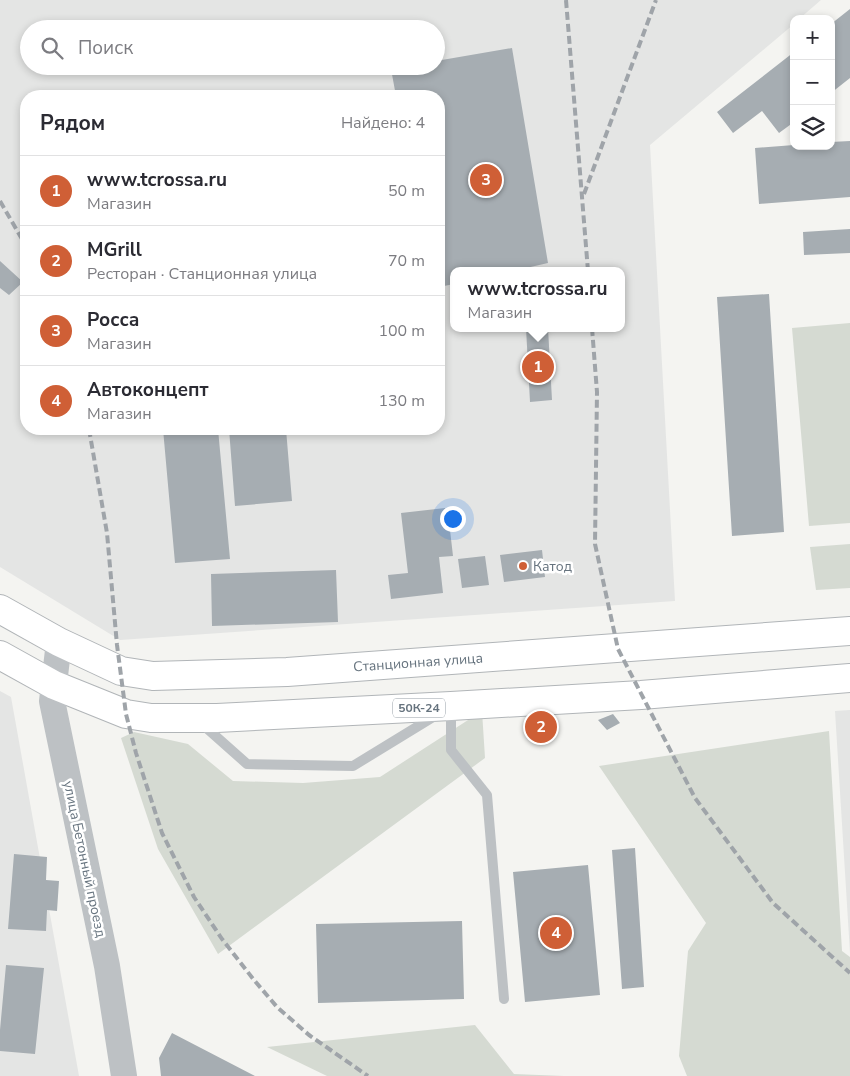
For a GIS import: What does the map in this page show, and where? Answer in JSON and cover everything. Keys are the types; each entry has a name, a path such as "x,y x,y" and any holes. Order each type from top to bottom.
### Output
{"main road":[{"name":"Станционная улица","path":"0,609 59,642 121,671 153,676 287,672 850,631"},
{"name":"50К-24","path":"0,655 54,685 126,714 151,718 196,718 451,706 641,695 850,678"}],"street":[{"name":"улица Бетонный проезд","path":"59,642 52,701 107,966 124,1076"}],"lane":[{"path":"196,718 247,764 352,766 451,706"},
{"path":"451,706 451,750 487,795 504,1000"}],"shaded area":[{"path":"0,0 821,0 804,15 790,15 790,27 650,145 675,601 120,640 0,567"},
{"path":"850,323 850,523 809,526 792,328"},
{"path":"850,544 850,588 816,590 810,547"},
{"path":"0,691 11,697 79,1076 0,1076"},
{"path":"850,710 850,953 835,711"},
{"path":"482,711 485,758 218,954 158,849 121,738 134,732 188,744 233,781 303,783 380,777"},
{"path":"829,731 842,951 850,957 850,1076 687,1076 679,1056 688,951 706,923 599,766"},
{"path":"475,1025 514,1074 564,1076 327,1076 267,1047"}],"building":[{"path":"850,9 850,78 835,90 835,60 835,21"},
{"path":"512,48 548,263 530,267 450,267 450,285 445,286 445,90 395,90 392,75 445,75 445,59"},
{"path":"790,55 790,125 779,133 762,111 733,133 717,112"},
{"path":"850,141 850,197 759,204 755,148 790,145 790,150 835,150 835,142"},
{"path":"850,229 850,253 804,255 803,232"},
{"path":"0,261 20,279 20,285 9,295 0,288"},
{"path":"769,294 784,532 732,536 717,297"},
{"path":"526,332 548,332 552,400 530,402"},
{"path":"164,435 219,435 230,559 175,563"},
{"path":"229,435 286,435 292,501 235,506"},
{"path":"445,508 447,530 450,530 453,556 439,557 443,593 391,599 388,575 408,573 401,513"},
{"name":"Катод","path":"542,550 545,577 504,582 500,555"},
{"path":"485,556 489,585 462,588 458,559"},
{"path":"336,570 338,622 212,626 211,574"},
{"path":"613,714 620,723 607,730 598,720"},
{"path":"554,718 555,735 527,736 527,719"},
{"path":"635,848 644,987 622,989 612,850"},
{"path":"14,854 47,857 46,880 59,881 57,911 47,910 46,931 8,929"},
{"path":"588,865 600,995 525,1002 513,872"},
{"path":"462,921 464,999 318,1003 316,924"},
{"path":"6,965 44,968 35,1054 0,1051"},
{"path":"172,1033 255,1076 161,1076 159,1058"}],"railway":[{"path":"566,0 588,267"},
{"path":"584,194 656,0"},
{"path":"0,201 20,236"},
{"path":"592,332 597,392 595,544 618,649 695,798 773,903 850,973"},
{"path":"90,435 107,533 117,645 126,714 136,753 162,833 194,897 222,939 254,980 277,1007 309,1035 368,1076"}],"place":[{"name":"Росса","path":"486,180"},
{"name":"www.tcrossa.ru","path":"538,367"},
{"name":"Катод","path":"523,566"},
{"name":"MGrill","path":"541,727"},
{"name":"Автоконцепт","path":"556,933"}]}
